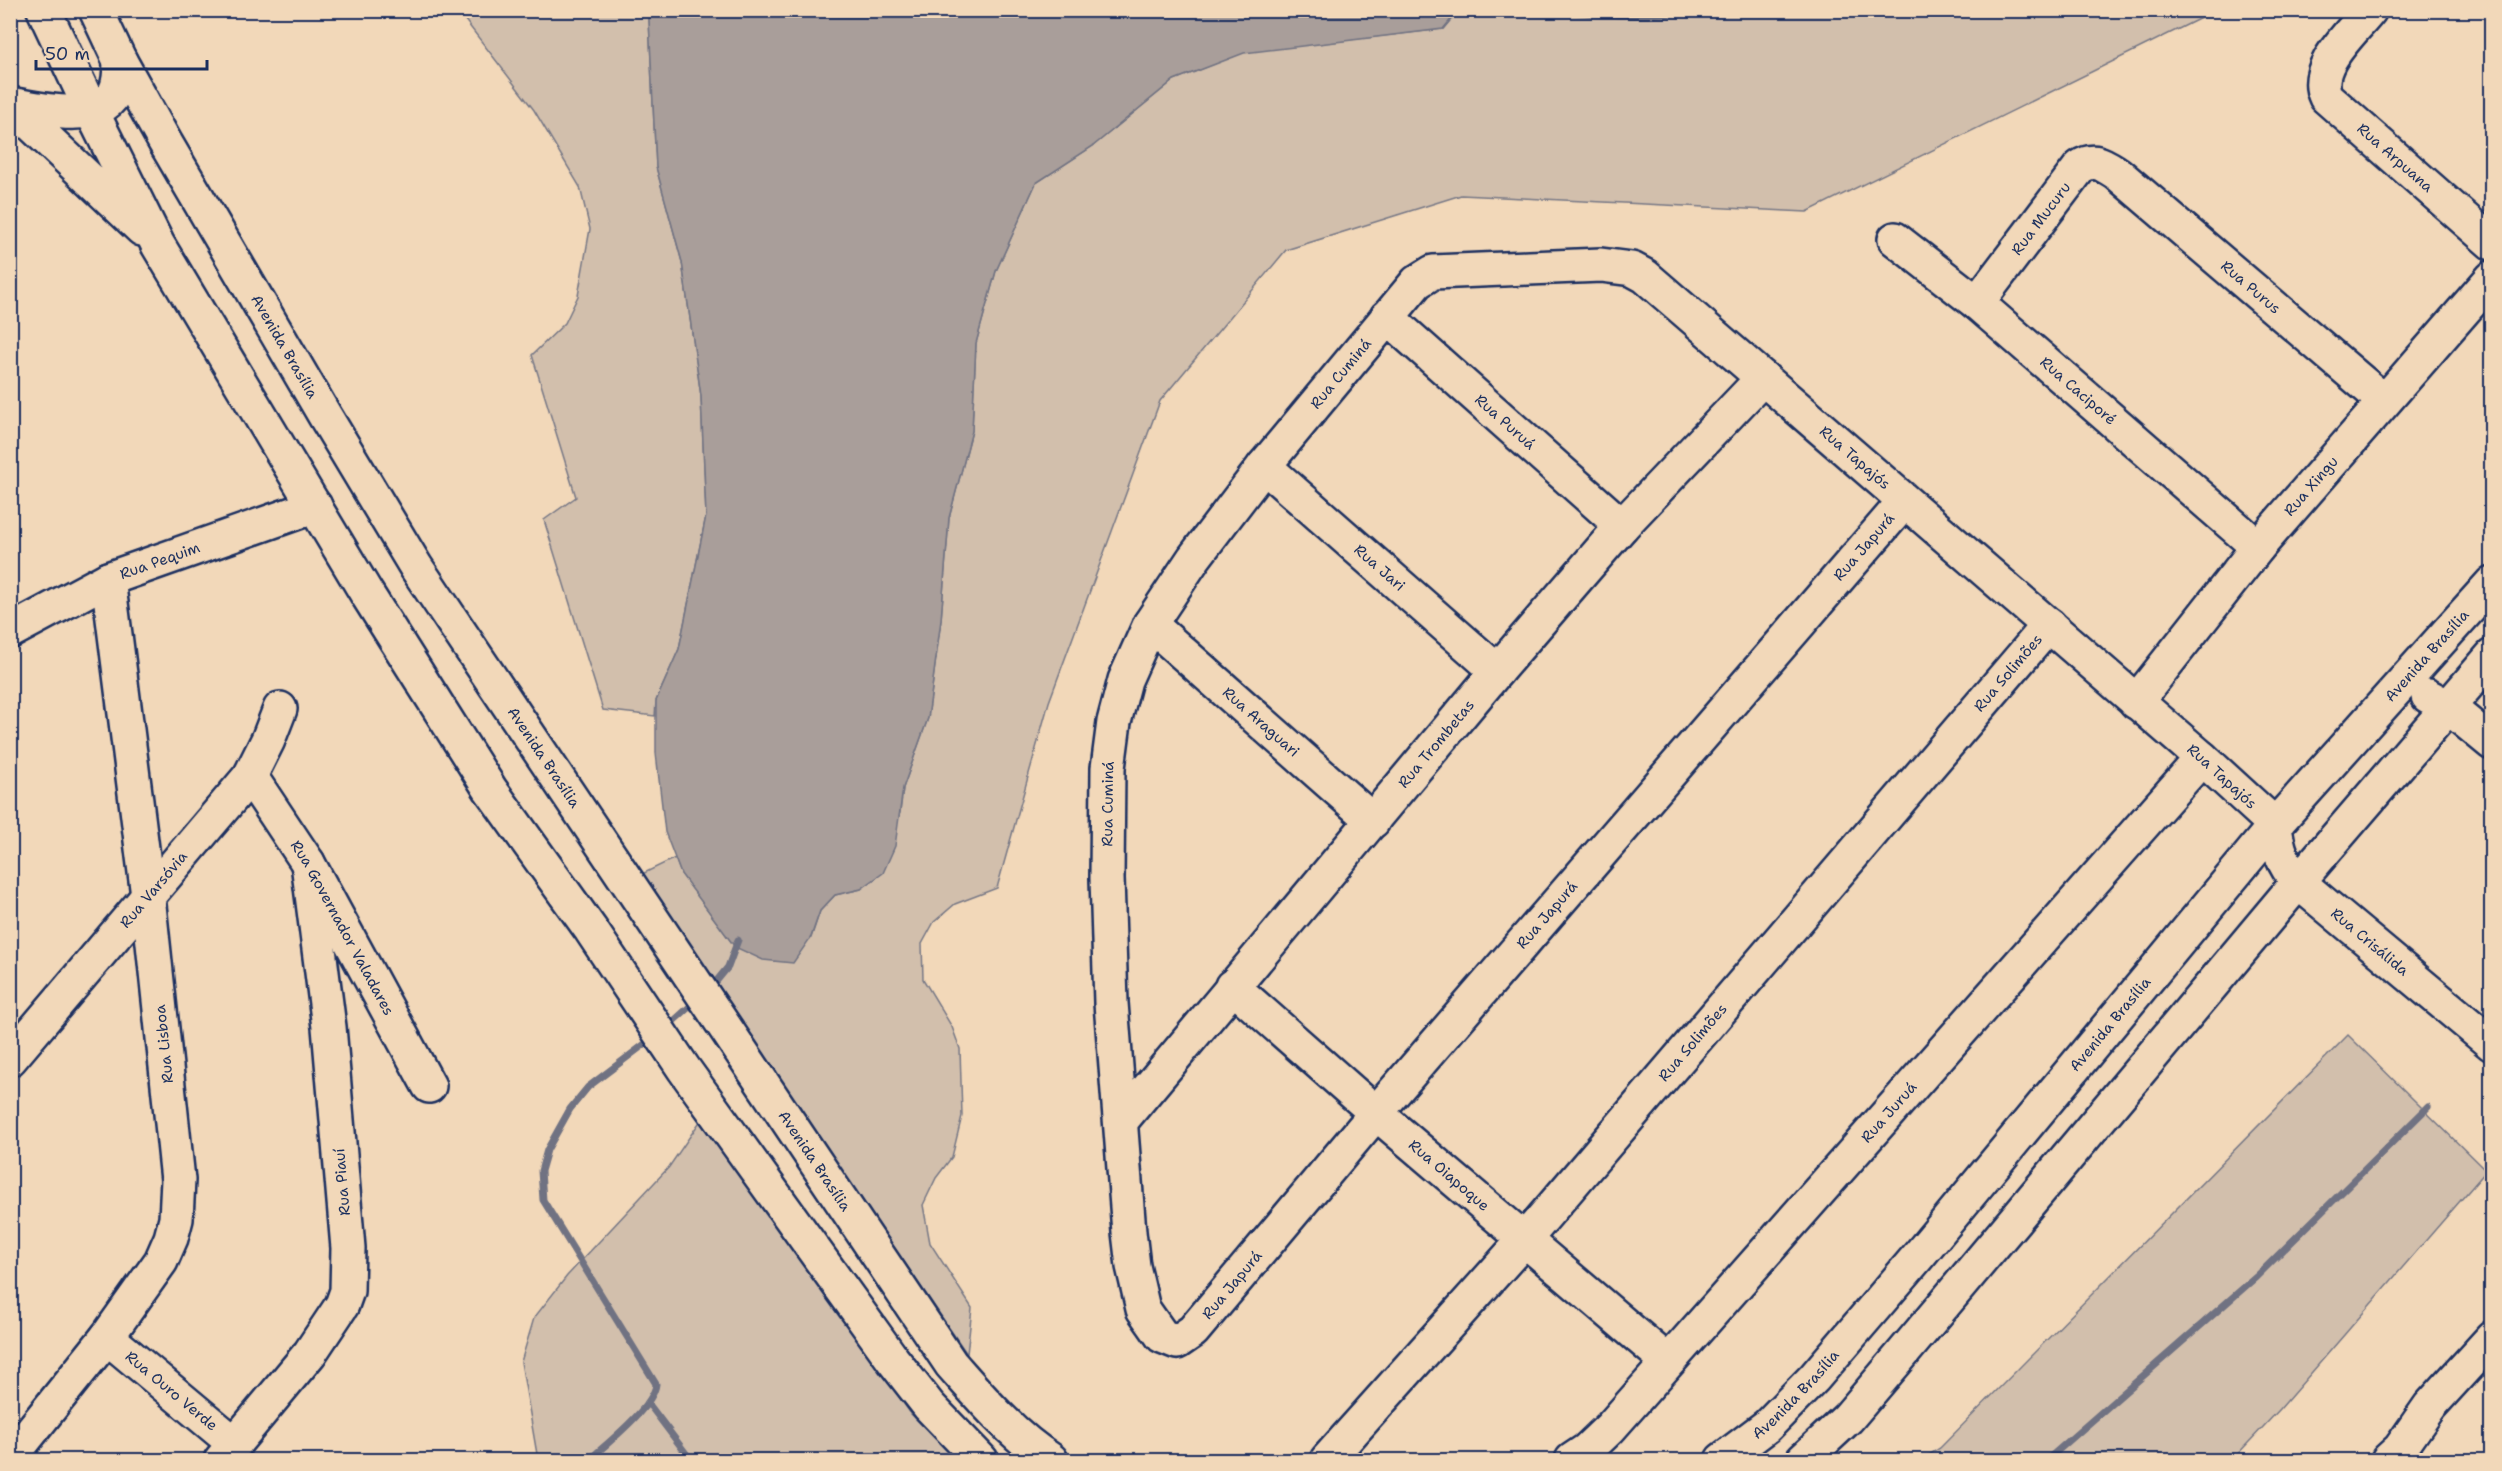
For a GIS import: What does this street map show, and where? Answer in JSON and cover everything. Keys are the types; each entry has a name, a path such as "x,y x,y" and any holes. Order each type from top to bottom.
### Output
{"street":[{"path":"44,10 158,245 367,594 490,789 591,930 684,1069 893,1360 929,1406 981,1461"},
{"name":"Avenida Brasília","path":"96,10 120,61 325,416 417,567 951,1364 981,1398 1051,1461"},
{"name":"Rua Arpuana","path":"2370,10 2328,62 2321,81 2326,97 2492,243"},
{"path":"10,104 45,110 91,110 112,97 118,85 120,61"},
{"path":"10,104 158,245"},
{"name":"Rua Mucuru","path":"1977,303 2080,167 2088,162 2096,162 2118,174"},
{"name":"Rua Purus","path":"2118,174 2384,401"},
{"name":"Rua Caciporé","path":"1895,239 1977,303 2258,547"},
{"name":"Rua Tapajós","path":"1387,317 1421,278 1433,272 1616,266 1632,269 1645,276 2202,758 2275,825"},
{"name":"Rua Xingu","path":"2136,702 2258,547 2492,278"},
{"name":"Rua Cuminá","path":"1193,1331 1177,1342 1170,1341 1157,1331 1143,1309 1133,1266 1111,1003 1107,878 1108,768 1114,722 1125,680 1150,624 1194,558 1264,466 1387,317"},
{"name":"Rua Puruá","path":"1387,317 1622,526"},
{"name":"Rua Trombetas","path":"1122,1120 1497,671 1622,526 1763,378"},
{"name":"Rua Jari","path":"1264,466 1497,671"},
{"name":"Rua Japurá","path":"1193,1331 1376,1113 1904,502"},
{"name":"Rua Pequim","path":"11,637 108,579 315,506"},
{"name":"Rua Lisboa","path":"10,1458 107,1337 161,1261 171,1238 178,1202 178,1180 148,896 108,579"},
{"name":"Avenida Brasília","path":"1722,1461 1767,1426 1814,1378 1920,1254 2275,825 2492,583"},
{"name":"Rua Araguari","path":"1150,624 1373,821"},
{"name":"Rua Solimões","path":"1329,1457 1525,1239 2049,625"},
{"path":"1803,1461 1848,1418 1870,1393 2298,882 2492,656"},
{"path":"2391,697 2423,695 2447,706 2492,742"},
{"name":"Rua Varsóvia","path":"11,1058 250,776 280,709"},
{"name":"Rua Juruá","path":"1572,1461 1610,1428 2202,758"},
{"name":"Rua Governador Valadares","path":"250,776 308,863 429,1086"},
{"name":"Rua Crisálida","path":"2275,825 2278,851 2298,882 2492,1044"},
{"name":"Rua Piauí","path":"228,1452 310,1353 342,1305 347,1291 348,1248 329,1028 308,863"},
{"name":"Rua Oiapoque","path":"1232,986 1376,1113 1667,1361"},
{"name":"Rua Ouro Verde","path":"107,1337 228,1452"},
{"path":"2400,1457 2430,1406 2492,1338"}],"shaded area":[{"path":"653,10 1458,11 1443,29 1244,53 1174,80 1093,146 1036,183 996,271 976,343 972,431 949,518 941,620 928,718 903,788 895,846 883,873 861,889 835,895 820,911 811,937 793,963 763,960 735,947 681,874 665,832 656,753 656,701 679,649 706,516 701,396 682,262 656,167 649,19"},
{"path":"458,11 653,11 649,19 656,167 682,262 701,396 706,516 679,649 656,701 655,716 603,710 544,520 576,497 532,355 565,323 578,296 590,229 580,187 534,110"},
{"path":"1458,11 2215,11 1807,212 1461,195 1286,250 1160,401 1049,702 997,888 955,904 934,922 922,944 923,979 952,1027 960,1049 962,1116 952,1157 936,1178 923,1205 930,1243 972,1308 967,1354 640,875 675,858 681,874 735,947 811,938 820,911 835,895 861,889 900,813 903,788 928,718 941,620 949,518 972,431 976,343 996,271 1036,183 1093,146 1174,80 1244,52 1443,29"},
{"path":"2348,1035 2486,1171 2280,1409 2232,1460 1921,1460 1940,1448"},
{"path":"703,1117 911,1414 961,1460 538,1460 521,1362 534,1318 567,1276 669,1167"}],"waterway":[{"path":"1564,10 1630,15 1695,10"},
{"path":"710,989 728,967 738,940"},
{"path":"667,1027 697,1000"},
{"path":"589,1460 638,1414 647,1403 656,1384 543,1200 541,1171 547,1150 570,1109 588,1087 654,1037"},
{"path":"2047,1460 2256,1277 2428,1107"},
{"path":"648,1403 691,1460"}]}
